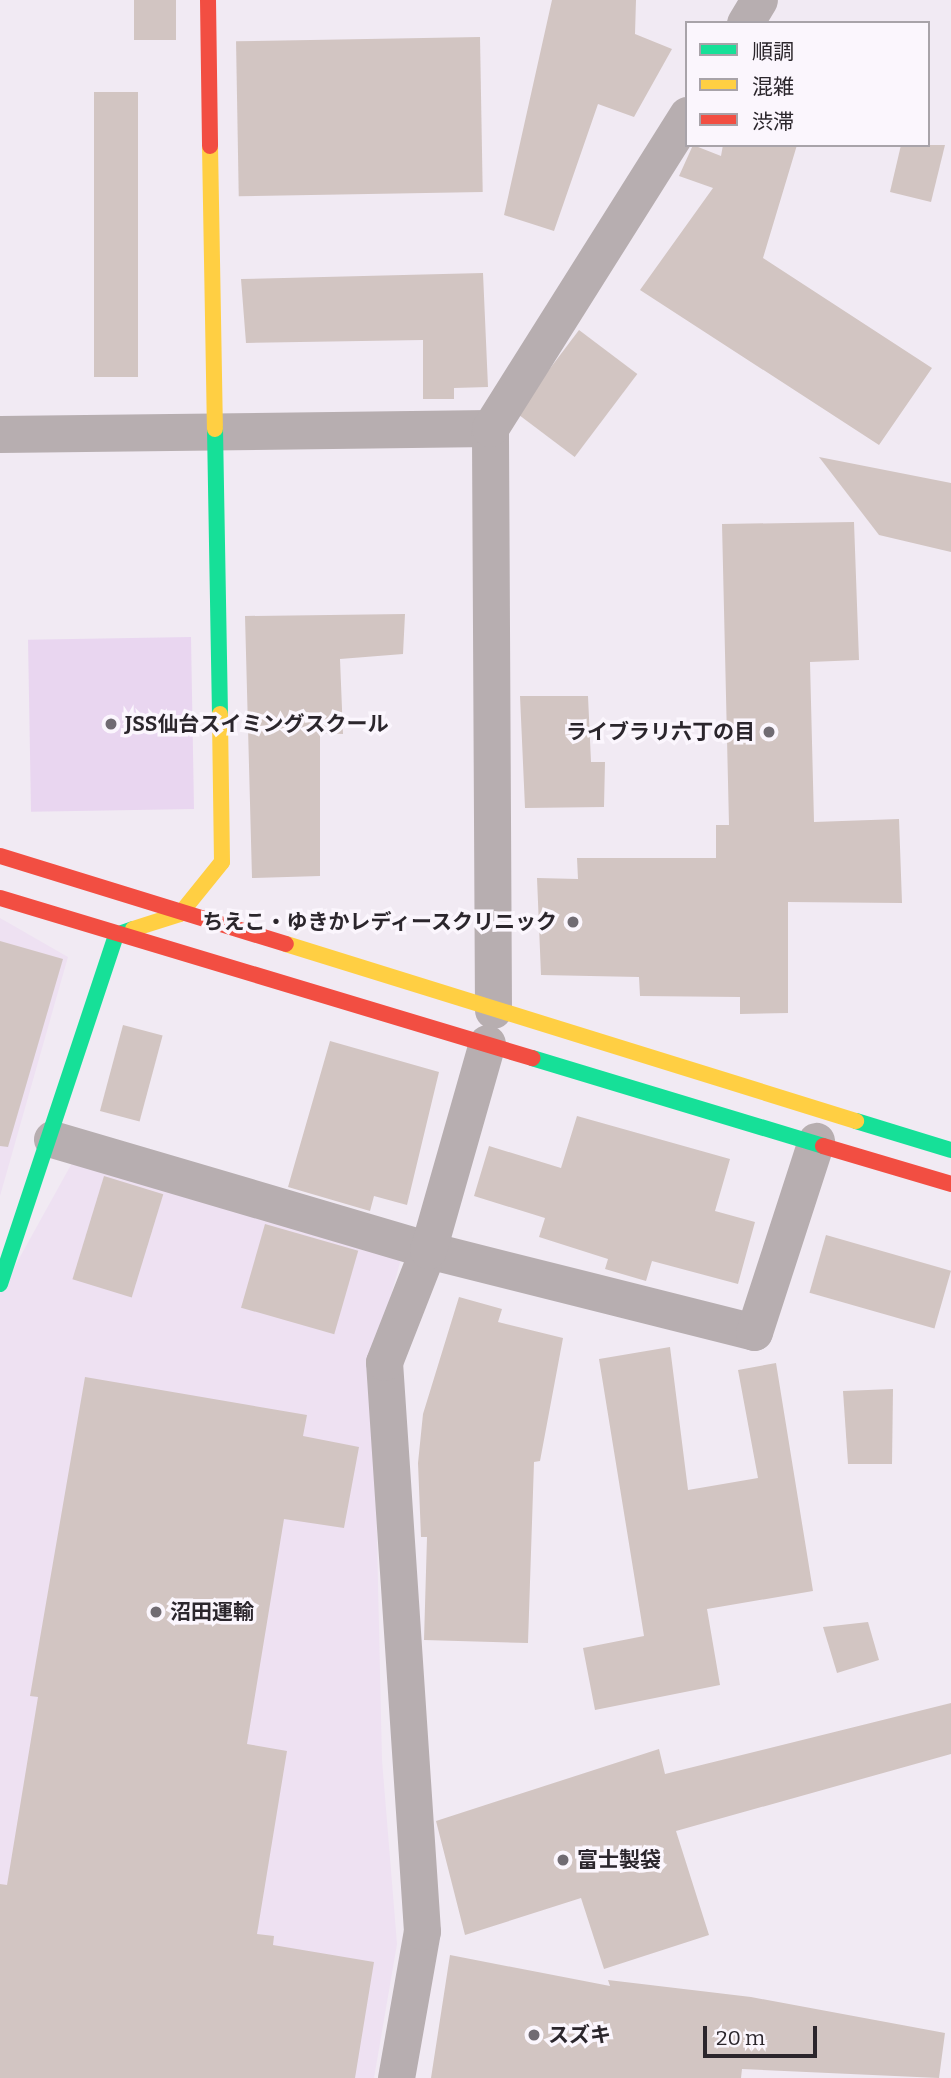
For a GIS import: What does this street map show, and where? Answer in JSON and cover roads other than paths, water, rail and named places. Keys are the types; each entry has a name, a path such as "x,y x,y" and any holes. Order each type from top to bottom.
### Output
{"street":[{"path":"116,935 180,914 222,862 208,0"},
{"path":"746,21 759,0"},
{"path":"396,2078 422,1931 384,1362 428,1250 490,1026 490,428 685,118"},
{"path":"0,434 490,428"},
{"path":"0,856 180,914 816,1141 951,1184"},
{"path":"0,898 116,935 490,1026 951,1150"},
{"path":"0,1283 52,1139 116,935"},
{"path":"52,1139 428,1250 754,1332 816,1141"}],"place":[{"name":"JSS仙台スイミングスクール","path":"111,724"},
{"name":"ライブラリ六丁の目","path":"769,732"},
{"name":"ちえこ・ゆきかレディースクリニック","path":"573,922"},
{"name":"沼田運輸","path":"156,1612"},
{"name":"富士製袋","path":"563,1860"},
{"name":"スズキ","path":"534,2035"}]}
